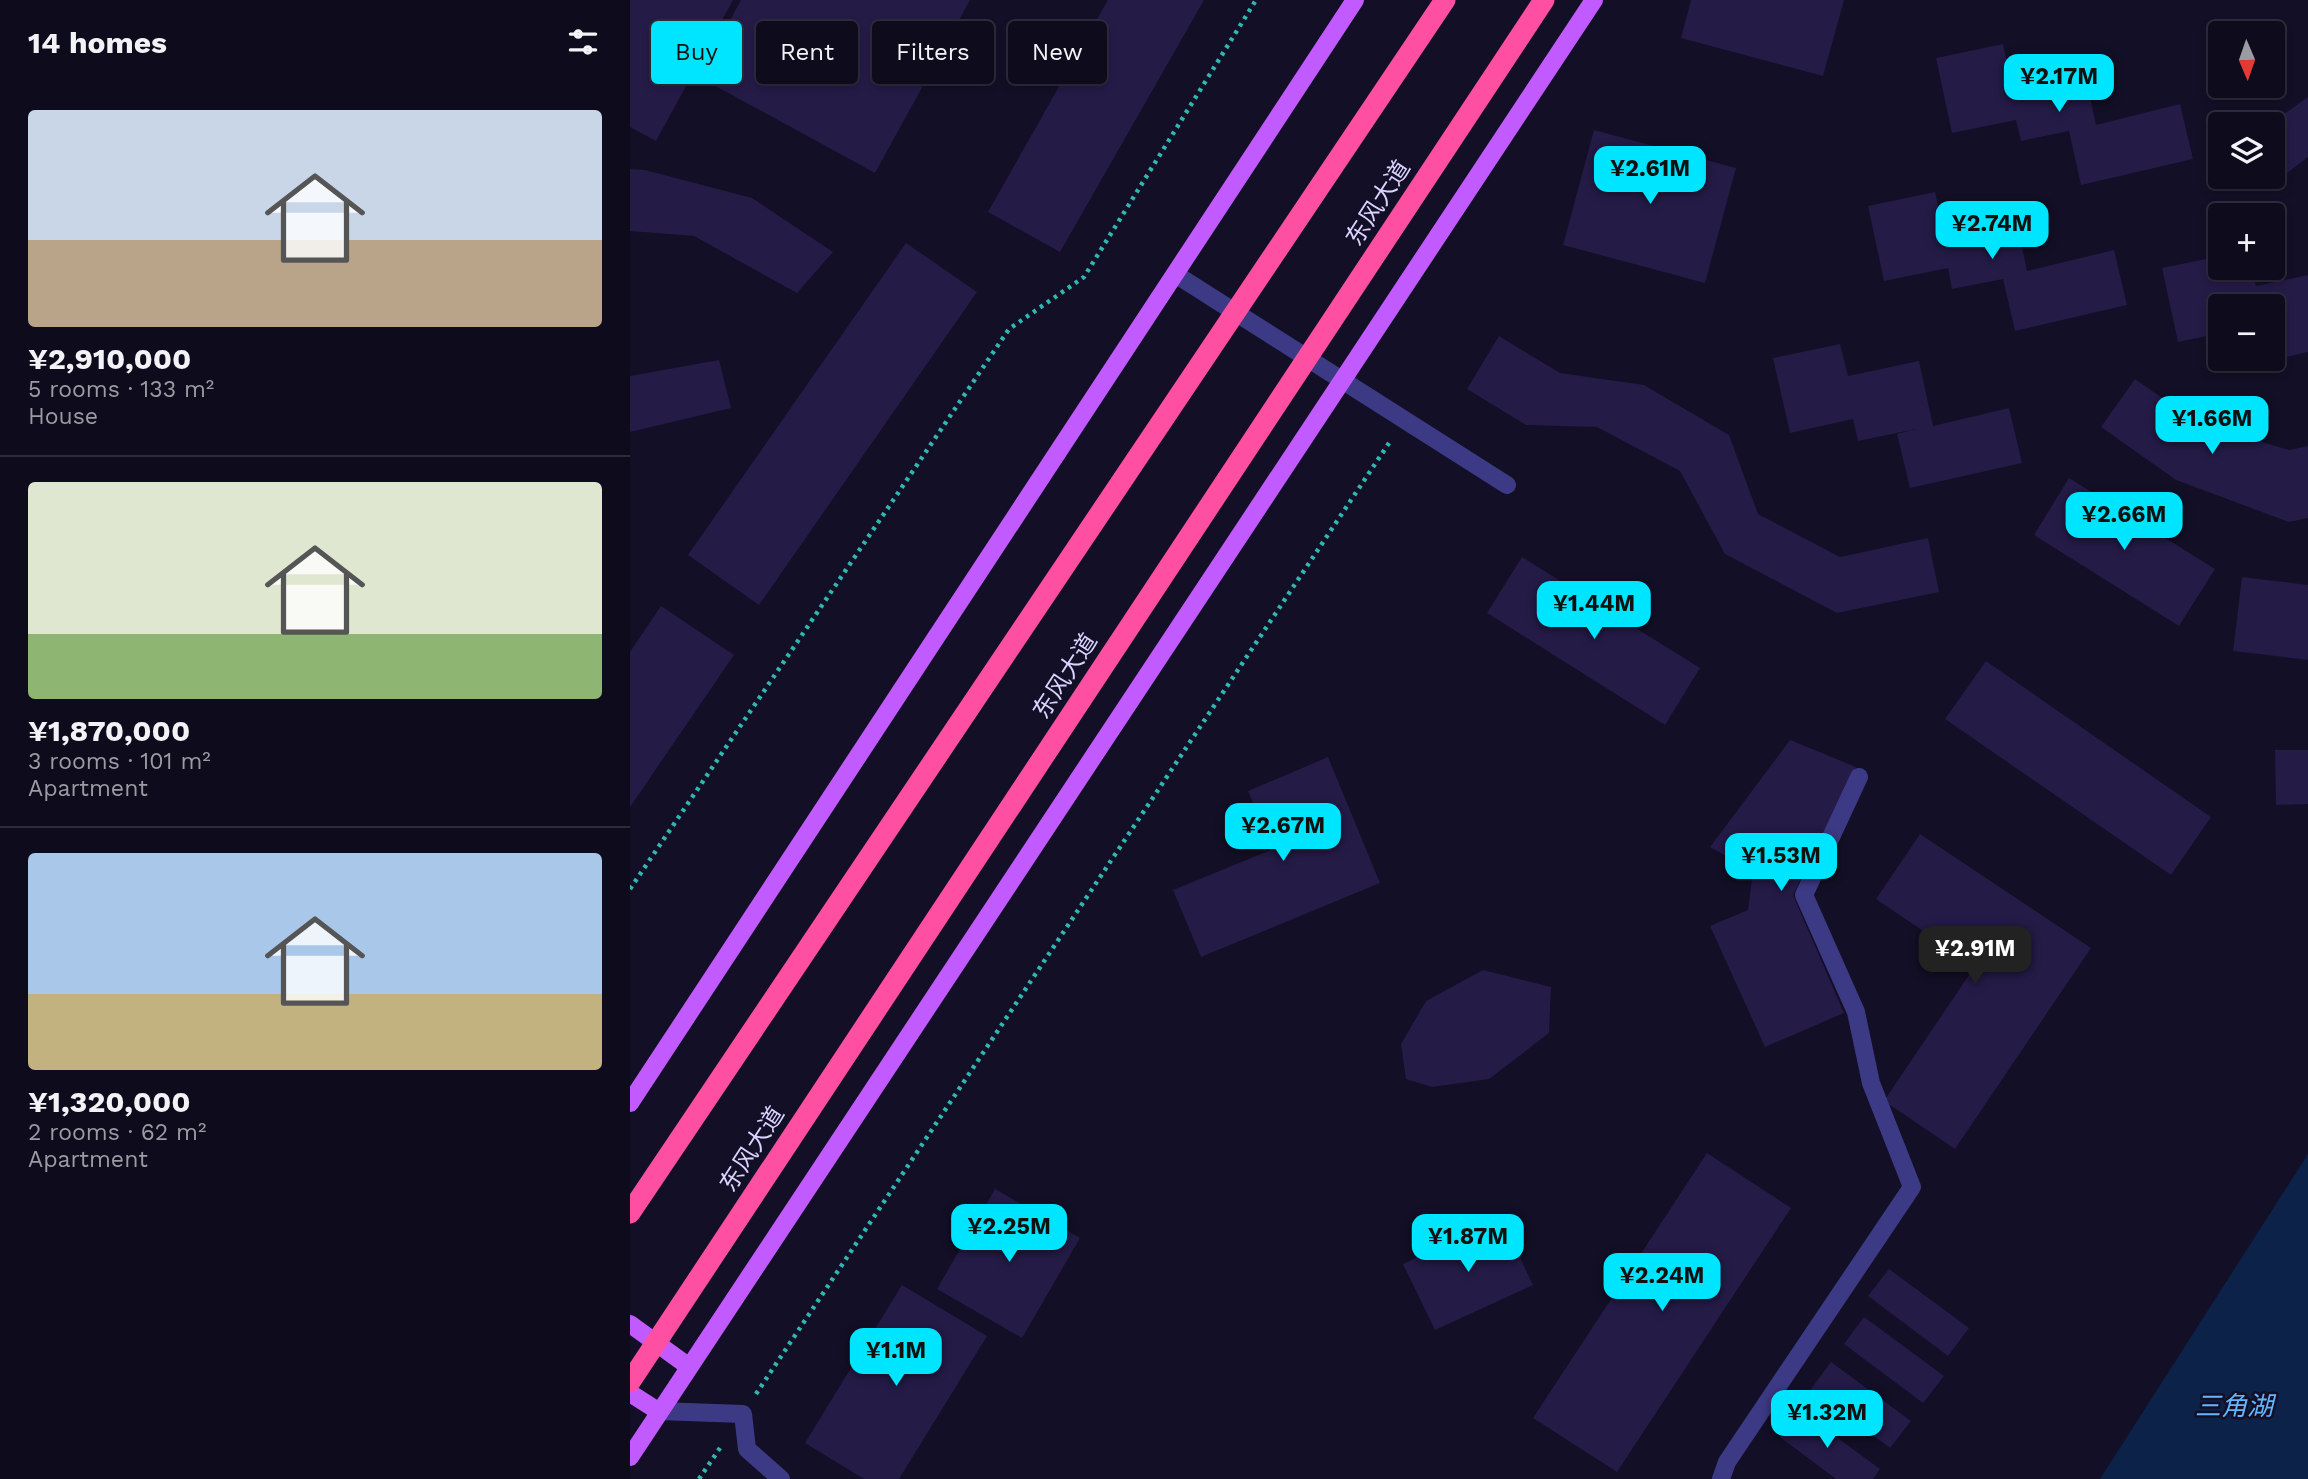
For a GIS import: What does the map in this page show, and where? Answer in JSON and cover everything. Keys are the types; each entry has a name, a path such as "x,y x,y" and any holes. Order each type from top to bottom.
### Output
{"highway":[{"path":"630,1213 1445,0"},
{"name":"东风大道","path":"630,1382 1544,0"}],"main road":[{"path":"630,1103 1355,0"},
{"path":"630,1457 1594,0"},
{"path":"630,1324 688,1366"},
{"path":"630,1393 658,1411"}],"street":[{"path":"1175,274 1507,485"},
{"path":"1721,1479 1727,1462 1912,1187 1871,1083 1856,1012 1804,895 1860,777"},
{"path":"658,1411 743,1414 747,1449 780,1479"}],"path":[{"path":"630,889 1009,328 1084,277 1256,0"},
{"path":"743,1414 1405,419"}],"water":[{"name":"三角湖","path":"2308,1154 2308,1479 2100,1479"}],"building":[{"path":"630,0 733,0 722,21 651,21 651,84 687,84 656,141 630,127"},
{"path":"741,0 970,0 958,21 872,21 872,84 924,84 875,173 712,84 742,84 742,21 730,21"},
{"path":"1108,0 1204,0 1060,252 988,212 1060,84 1107,84 1107,21 1096,21"},
{"path":"1691,0 1844,0 1823,76 1681,38"},
{"path":"2003,44 2010,76 2082,61 2096,125 2180,104 2193,159 2081,185 2069,131 2021,141 2016,120 1952,133 1936,58"},
{"path":"2308,97 2308,157 2285,174 2285,113"},
{"path":"1594,130 1736,168 1705,283 1563,245"},
{"path":"630,169 645,170 752,198 833,252 797,293 694,236 630,231"},
{"path":"1935,192 1942,225 2014,209 2027,271 2114,250 2127,305 2015,331 2003,279 1952,289 1948,268 1884,281 1868,206"},
{"path":"906,243 977,292 759,605 688,555"},
{"path":"2208,259 2208,280 2255,280 2256,286 2308,275 2308,352 2285,357 2285,294 2208,294 2208,336 2178,342 2162,268"},
{"path":"1499,336 1560,373 1644,385 1729,435 1758,514 1840,557 1928,538 1939,592 1837,613 1725,554 1680,471 1597,427 1526,425 1467,389"},
{"path":"1840,344 1848,376 1919,361 1933,426 2009,408 2022,463 1910,488 1897,434 1916,429 1858,441 1853,419 1790,433 1773,358"},
{"path":"719,360 731,408 630,432 630,376"},
{"path":"2135,379 2198,423 2289,450 2308,446 2308,518 2289,522 2176,480 2101,427"},
{"path":"2069,478 2215,569 2179,626 2034,535"},
{"path":"1522,557 1700,668 1665,725 1487,613"},
{"path":"2242,577 2308,585 2308,660 2233,651"},
{"path":"661,606 734,655 630,807 630,652"},
{"path":"1986,661 2211,817 2171,875 1945,719"},
{"path":"1790,740 1856,767 1793,895 1844,1013 1765,1047 1710,926 1748,910 1753,871 1710,847"},
{"path":"2275,750 2308,750 2308,804 2276,805"},
{"path":"1328,757 1380,883 1201,957 1173,890 1273,849 1248,791"},
{"path":"1920,834 2091,948 1955,1149 1884,1101 1975,966 1876,899"},
{"path":"1483,970 1551,987 1549,1033 1489,1079 1432,1087 1406,1079 1401,1044 1426,1001"},
{"path":"1707,1153 1791,1208 1617,1472 1533,1418"},
{"path":"995,1189 1080,1238 1022,1338 937,1289"},
{"path":"1501,1218 1533,1285 1435,1330 1403,1264"},
{"path":"1889,1269 1969,1328 1948,1356 1868,1296"},
{"path":"902,1285 987,1336 899,1479 864,1479 805,1443"},
{"path":"1864,1317 1944,1376 1923,1403 1844,1344"},
{"path":"1831,1362 1911,1421 1890,1448 1811,1389"},
{"path":"1800,1410 1880,1469 1873,1479 1836,1479 1780,1437"}]}
